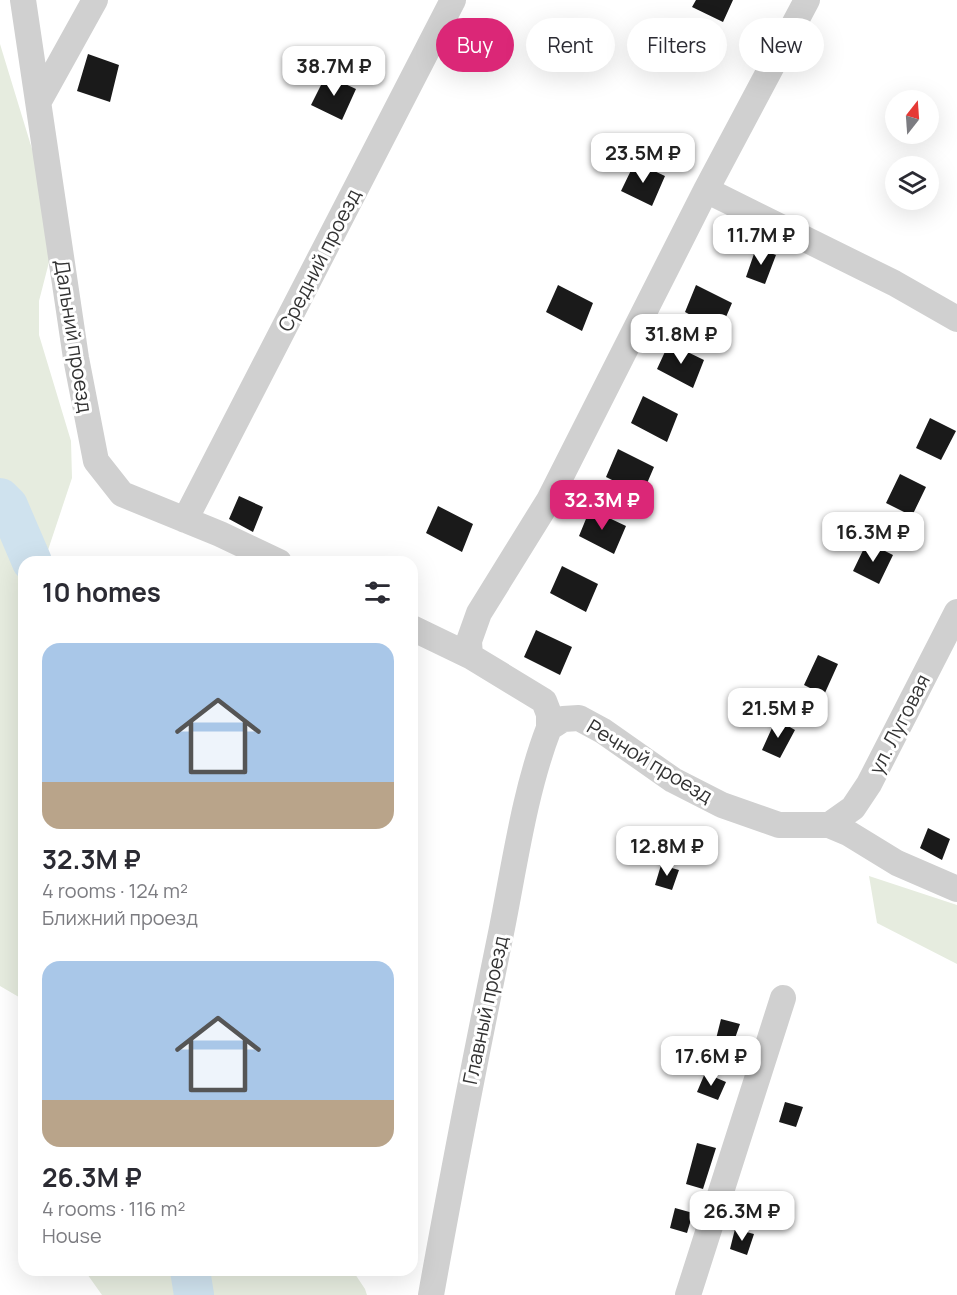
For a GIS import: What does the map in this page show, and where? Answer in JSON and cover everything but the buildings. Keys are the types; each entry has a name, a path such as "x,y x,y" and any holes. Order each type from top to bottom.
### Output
{"street":[{"name":"Дальний проезд","path":"23,0 76,358 96,461 122,494 220,534 266,556"},
{"path":"39,101 96,0"},
{"name":"Средний проезд","path":"185,520 453,0"},
{"path":"470,656 469,641 479,613 549,500 706,190 807,0"},
{"path":"706,190 894,283 957,318"},
{"name":"ул. Луговая","path":"829,825 853,808 869,784 957,612"},
{"path":"418,631 470,656 544,701 549,714 549,728"},
{"name":"Речной проезд","path":"549,728 563,718 579,718 603,731 673,780 723,805 788,827 829,825"},
{"name":"Главный проезд","path":"431,1295 469,1087 514,868 531,790 549,728"},
{"path":"829,825 849,834 897,863 957,889"},
{"path":"688,1295 783,998"}],"shaded area":[{"path":"0,44 57,231 39,301 39,335 71,441 72,478 46,556 18,556 18,996 0,986"},
{"path":"869,876 957,905 957,964 877,923"},
{"path":"89,1276 356,1276 367,1295 102,1295"}],"waterway":[{"path":"0,498 8,506 29,556"},
{"path":"191,1276 194,1295"}]}
